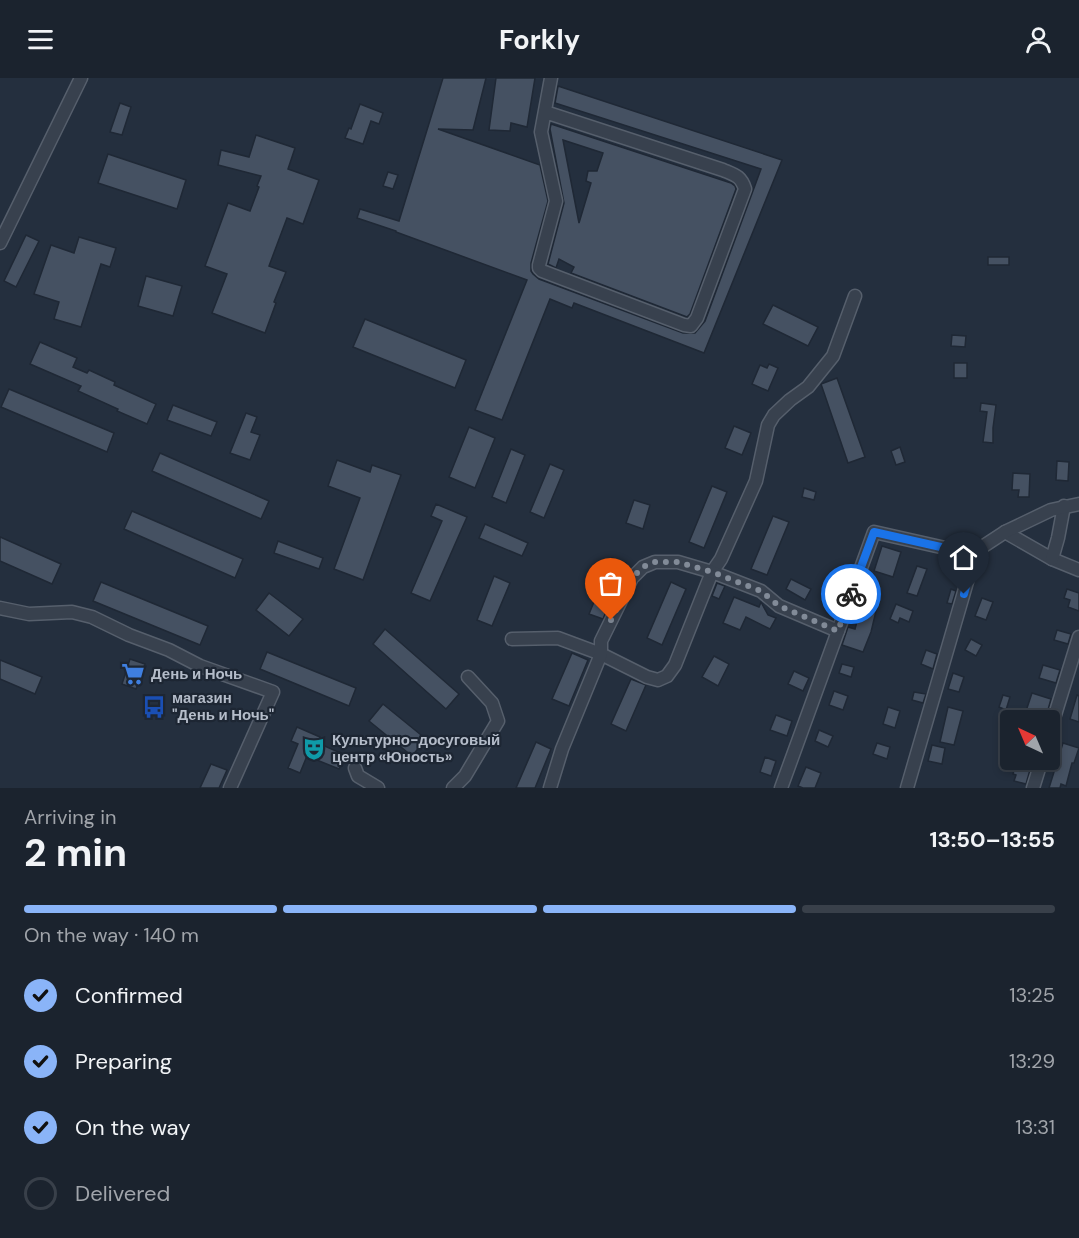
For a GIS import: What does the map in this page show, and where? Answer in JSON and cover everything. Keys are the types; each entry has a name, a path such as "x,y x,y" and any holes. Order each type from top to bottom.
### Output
{"street":[{"path":"0,243 81,78"},
{"path":"545,112 723,170 742,180 745,189 697,318 691,326 542,271 540,268 556,201 542,132 545,112 551,78"},
{"path":"512,639 558,638 601,654 658,680 667,676 675,665 712,572 721,559 756,481 768,425 774,415 808,387 833,356 855,296"},
{"path":"781,788 874,532 963,552 976,550 1005,532 1051,510 1079,504"},
{"path":"1052,559 1064,506"},
{"path":"1005,532 1052,559 1079,570"},
{"path":"907,788 976,550"},
{"path":"550,788 561,749 601,654 601,641 632,578 643,567 655,562 678,562 712,572 761,591 779,606 838,631"},
{"path":"0,608 29,614 72,612 92,617 200,666 273,692 230,788"},
{"path":"1057,710 1079,637"},
{"path":"453,788 465,776 498,721 492,703 468,677"},
{"path":"355,768 358,776 378,788"},
{"path":"1033,788 1039,770"}],"building":[{"path":"443,78 486,78 473,130 438,129 540,165 548,201 531,263 533,274 539,279 683,333 695,333 705,321 761,169 555,103 558,86 782,160 704,353 574,303 572,308 550,299 502,420 475,410 527,280 357,218 360,209 399,221"},
{"path":"496,78 535,78 527,127 511,123 510,131 489,130"},
{"path":"120,103 131,107 122,135 110,132"},
{"path":"360,104 383,113 379,124 371,121 363,144 345,138 349,128 351,129"},
{"path":"551,124 735,186 736,189 687,317 571,273 574,267 559,259 556,268 548,264 564,203","holes":["563,140 603,153 597,171 588,171 586,181 591,183 579,223"]},
{"path":"256,135 295,148 288,169 319,180 303,224 287,218 269,266 286,272 265,333 212,313 227,274 205,266 228,203 250,211 261,176 218,165 221,150 249,157"},
{"path":"108,154 186,180 177,209 98,183"},
{"path":"388,172 398,175 393,189 383,186"},
{"path":"26,235 39,241 16,287 4,281"},
{"path":"79,237 116,248 110,267 101,264 81,327 54,319 59,302 34,294 51,245 74,253"},
{"path":"988,257 1009,257 1009,265 988,265"},
{"path":"146,276 182,286 173,316 138,306"},
{"path":"773,305 818,327 808,346 763,324"},
{"path":"365,319 466,360 455,388 353,347"},
{"path":"952,335 966,336 965,347 951,346"},
{"path":"40,342 77,358 73,367 87,373 89,370 115,382 114,385 156,404 147,424 78,391 81,386 30,364"},
{"path":"954,363 967,363 967,378 954,378"},
{"path":"769,364 778,368 768,391 752,384 760,365 767,368"},
{"path":"837,378 865,457 848,463 821,384"},
{"path":"9,389 114,433 107,452 1,407"},
{"path":"981,403 996,405 993,443 983,442 987,412 980,411"},
{"path":"173,405 217,422 211,436 167,420"},
{"path":"246,413 257,417 251,432 260,435 250,460 230,453"},
{"path":"734,426 751,433 742,455 725,448"},
{"path":"469,427 495,438 475,488 449,477"},
{"path":"900,447 905,462 896,465 891,451"},
{"path":"511,449 525,455 506,503 492,497"},
{"path":"160,453 269,501 261,519 152,471"},
{"path":"337,460 370,472 372,465 401,475 363,580 334,569 360,498 328,486"},
{"path":"1057,461 1069,462 1068,481 1056,480"},
{"path":"550,464 564,470 544,518 530,512"},
{"path":"1013,473 1030,474 1029,497 1018,497 1019,490 1012,490"},
{"path":"712,486 727,492 704,548 689,542"},
{"path":"804,488 816,492 814,500 802,497"},
{"path":"634,500 650,505 643,529 626,523"},
{"path":"436,504 467,517 430,601 411,593 442,521 431,516"},
{"path":"132,511 243,559 235,578 124,529"},
{"path":"773,516 789,522 767,575 751,569"},
{"path":"485,524 528,543 522,556 479,538"},
{"path":"0,537 61,564 52,584 0,561"},
{"path":"278,541 323,558 319,569 274,553"},
{"path":"882,546 901,552 893,577 874,571"},
{"path":"612,558 626,563 603,619 589,614"},
{"path":"917,566 927,569 917,596 907,593"},
{"path":"494,576 510,583 492,626 477,620"},
{"path":"791,579 811,589 805,600 786,589"},
{"path":"101,582 208,626 200,645 93,601"},
{"path":"671,582 686,589 662,645 647,638"},
{"path":"717,583 725,586 719,599 712,596"},
{"path":"951,589 956,591 952,604 947,603"},
{"path":"1067,589 1079,593 1079,611 1068,607 1070,600 1064,598"},
{"path":"269,593 303,619 289,636 256,610"},
{"path":"734,597 759,607 761,602 768,615 776,618 770,629 746,617 740,630 723,623"},
{"path":"982,598 993,602 986,620 975,616"},
{"path":"862,603 877,607 863,652 842,645 848,627 855,629"},
{"path":"896,604 913,611 909,622 900,618 898,623 890,619"},
{"path":"385,629 459,694 446,709 373,644"},
{"path":"1057,630 1071,634 1068,644 1054,640"},
{"path":"971,639 982,645 976,656 965,650"},
{"path":"926,650 937,654 933,669 921,664"},
{"path":"267,652 356,688 349,706 260,669"},
{"path":"572,653 588,660 569,706 552,699"},
{"path":"714,656 729,664 718,686 702,677"},
{"name":"День и Ночь","path":"130,659 145,664 136,689 122,684"},
{"path":"0,660 42,677 35,694 0,679"},
{"path":"842,664 854,667 851,677 839,673"},
{"path":"1043,665 1060,670 1056,683 1039,678"},
{"path":"794,671 809,678 803,691 788,684"},
{"path":"953,673 964,677 959,692 948,689"},
{"path":"631,679 646,685 626,731 611,724"},
{"path":"834,691 848,696 843,710 829,705"},
{"path":"914,692 926,694 923,703 912,700"},
{"path":"1032,693 1051,699 1048,710 1026,710"},
{"path":"1003,695 1010,697 1006,710 999,707"},
{"path":"1077,695 1079,696 1079,722 1070,719"},
{"path":"383,704 426,739 412,756 369,721"},
{"path":"888,707 900,711 895,728 883,724"},
{"path":"948,707 963,711 954,745 940,742"},
{"path":"776,715 792,721 787,736 770,730"},
{"name":"Культурно-досуговый центр «Юность»","path":"297,727 320,737 318,743 345,755 339,769 307,756 300,773 288,768 298,744 291,741"},
{"path":"819,730 833,736 828,747 815,741"},
{"path":"536,742 551,749 535,788 516,788"},
{"path":"877,743 890,747 887,759 873,754"},
{"path":"1063,743 1079,748 1066,786 1061,784 1060,788 1049,788 1055,770 1060,770 1060,753"},
{"path":"932,745 945,748 942,764 928,761"},
{"path":"765,757 776,761 771,776 760,772"},
{"path":"211,764 227,770 219,788 200,788"},
{"path":"806,767 821,773 815,788 798,786"},
{"path":"1014,770 1030,770 1026,784 1014,781 1016,775 1013,774"}],"way so far":[{"path":"611,620 632,578 643,567 655,562 678,562 712,572 761,591 779,606 838,631 851,594"}],"place":[{"name":"День и Ночь","path":"133,674"},
{"name":"магазин \"День и Ночь\"","path":"154,707"},
{"name":"Культурно-досуговый центр «Юность»","path":"314,749"}],"route":[{"path":"851,594 874,532 963,552 976,550 964,594"}]}
